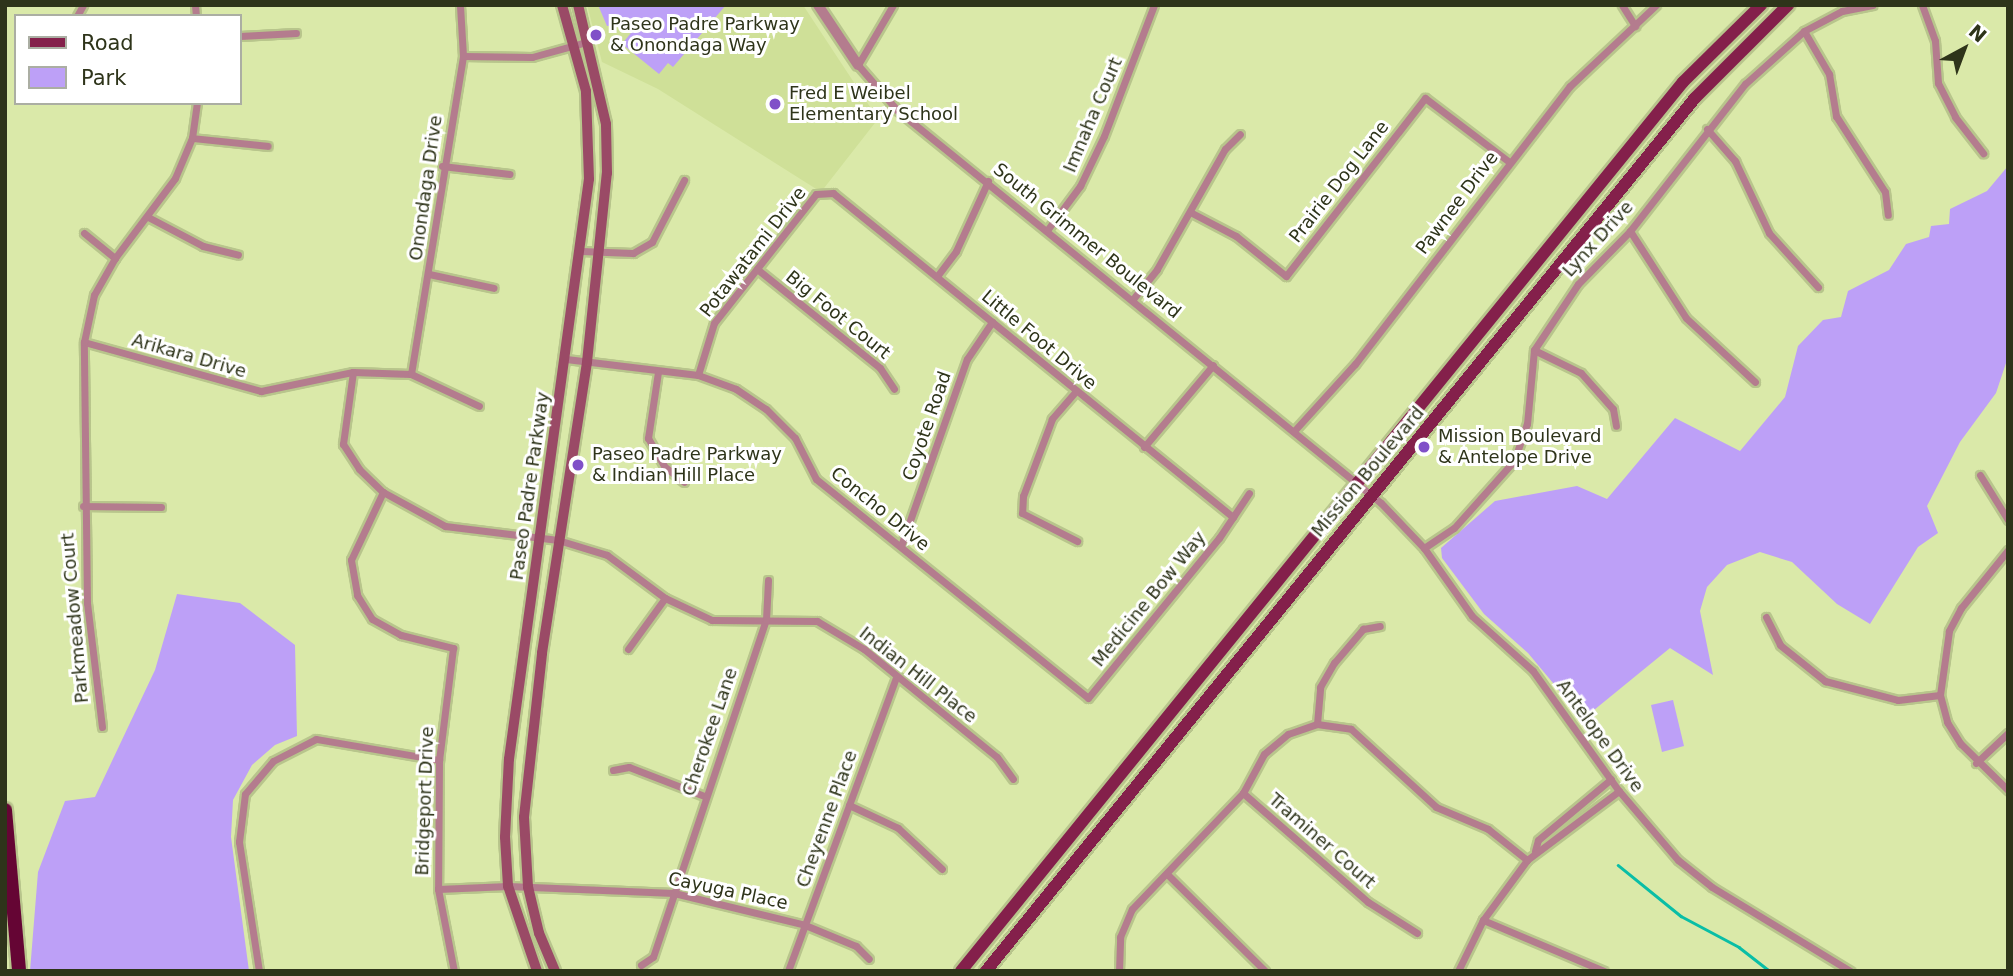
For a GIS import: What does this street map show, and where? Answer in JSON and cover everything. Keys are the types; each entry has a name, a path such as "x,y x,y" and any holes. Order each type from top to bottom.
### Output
{"highway":[{"path":"5,810 19,971"}],"main road":[{"name":"Paseo Padre Parkway","path":"537,971 508,886 509,759 581,251 591,144 586,91 562,5"},
{"name":"Paseo Padre Parkway","path":"555,971 539,933 528,887 527,776 558,540 587,362 600,253 608,142 578,5"},
{"name":"Mission Boulevard","path":"961,971 1683,82 1762,5"},
{"name":"Mission Boulevard","path":"986,971 1369,495 1695,98 1788,5"}],"street":[{"name":"Onondaga Drive","path":"411,374 429,274 442,166 463,56 460,5"},
{"name":"South Grimmer Boulevard","path":"818,5 858,65 897,110 1048,229 1356,484"},
{"path":"858,65 893,5"},
{"name":"Imnaha Court","path":"1048,229 1080,186 1104,136 1154,5"},
{"path":"1622,5 1634,26"},
{"name":"Pawnee Drive","path":"1294,431 1355,364 1508,161 1570,86 1656,5"},
{"name":"Lynx Drive","path":"1424,548 1454,528 1514,461 1527,424 1534,350 1577,284 1630,231 1707,129 1745,84 1804,31 1842,11 1872,5"},
{"path":"1922,5 1935,41 1938,83 1955,117 1983,153"},
{"path":"1804,31 1829,74 1836,116 1885,192 1888,215"},
{"path":"242,36 296,33"},
{"path":"463,56 532,58 586,41"},
{"name":"Prairie Dog Lane","path":"1190,212 1236,236 1286,276 1425,98 1508,161"},
{"name":"Parkmeadow Court","path":"102,727 93,682 83,506 83,342 94,295 115,258 175,178 192,138 197,105"},
{"path":"1707,129 1735,161 1769,233 1818,287"},
{"path":"1133,299 1157,269 1225,149 1240,134"},
{"path":"192,138 268,146"},
{"path":"442,166 510,174"},
{"path":"581,251 634,253 652,242 684,180"},
{"path":"938,275 956,251 988,181"},
{"name":"Little Foot Drive","path":"823,190 833,193 938,275 1144,447 1233,517"},
{"name":"Potawatami Drive","path":"698,375 714,323 823,190"},
{"path":"148,217 203,247 238,255"},
{"path":"1630,231 1686,318 1755,382"},
{"path":"84,233 115,258"},
{"name":"Big Foot Court","path":"757,269 880,368 894,389"},
{"path":"429,274 494,288"},
{"name":"Coyote Road","path":"901,546 967,359 992,322"},
{"name":"Arikara Drive","path":"83,342 261,391 353,372 411,374"},
{"path":"1534,350 1581,373 1613,410 1616,426"},
{"name":"Concho Drive","path":"566,359 698,375 736,389 766,409 795,438 816,479 1088,698"},
{"path":"1144,447 1213,365"},
{"name":"Indian Hill Place","path":"353,372 343,444 359,469 383,492 445,526 558,540 607,555 665,598 712,620 817,621 864,649 896,678 998,757 1013,779"},
{"path":"658,372 648,438 659,460 684,482"},
{"path":"411,374 479,406"},
{"path":"1076,391 1052,419 1023,496 1022,513 1077,541"},
{"path":"1980,475 2008,520"},
{"name":"Antelope Drive","path":"1356,484 1424,548 1472,616 1533,671 1654,836 1712,887 1850,971"},
{"name":"Bridgeport Drive","path":"383,492 351,560 357,595 372,619 391,629 453,648 439,760 438,890 454,971"},
{"name":"Medicine Bow Way","path":"1088,698 1250,493"},
{"path":"83,506 161,506"},
{"path":"2008,550 1961,608 1949,631 1940,695 1947,722 1976,763 2008,790"},
{"name":"Cherokee Lane","path":"641,965 653,957 704,796 766,620 768,580"},
{"path":"628,649 665,598"},
{"path":"1766,617 1780,645 1825,681 1898,700 1940,695"},
{"path":"1317,724 1320,687 1334,663 1363,629 1380,626"},
{"name":"Cheyenne Place","path":"788,971 896,678"},
{"path":"1108,971 1117,968 1120,937 1132,909 1242,793 1265,754 1288,734 1317,724 1351,729 1436,807 1488,829 1527,860"},
{"path":"1976,763 2008,733"},
{"path":"259,971 239,842 245,794 273,761 316,739 439,760"},
{"path":"613,770 629,767 704,796"},
{"path":"1458,971 1482,920 1535,851 1538,841 1611,779"},
{"path":"1535,851 1544,849 1619,790"},
{"name":"Traminer Court","path":"1242,793 1368,902 1417,933"},
{"path":"849,805 898,828 942,869"},
{"path":"1167,874 1265,971"},
{"name":"Cayuga Place","path":"438,890 508,886 674,893 805,925 856,946 869,959"},
{"path":"1482,920 1604,971"}],"shaded area":[{"name":"Fred E Weibel Elementary School","path":"587,5 803,5 878,119 821,192 658,89 602,62"}],"green space":[{"path":"598,5 726,5 673,67 668,63 659,74 622,44 639,23 607,26"},
{"path":"2008,166 2008,357 1996,393 1960,442 1927,506 1938,533 1918,547 1870,624 1837,604 1792,562 1760,552 1727,565 1707,587 1700,611 1713,675 1670,648 1583,719 1528,653 1484,614 1442,558 1441,548 1495,501 1577,486 1607,499 1675,418 1740,451 1785,397 1798,346 1823,320 1841,317 1848,291 1889,270 1906,244 1929,237 1931,226 1949,224 1950,209 1987,191"},
{"path":"177,594 240,603 295,645 297,736 275,745 252,765 233,800 231,837 249,971 30,971 38,872 65,801 95,797 155,670"},
{"path":"1673,700 1684,746 1662,752 1651,705"}],"waterway":[{"path":"1618,865 1681,916 1739,947 1770,971"}],"place":[{"name":"Paseo Padre Parkway & Onondaga Way","path":"596,35"},
{"name":"Fred E Weibel Elementary School","path":"775,104"},
{"name":"Mission Boulevard & Antelope Drive","path":"1424,447"},
{"name":"Paseo Padre Parkway & Indian Hill Place","path":"578,465"}]}
